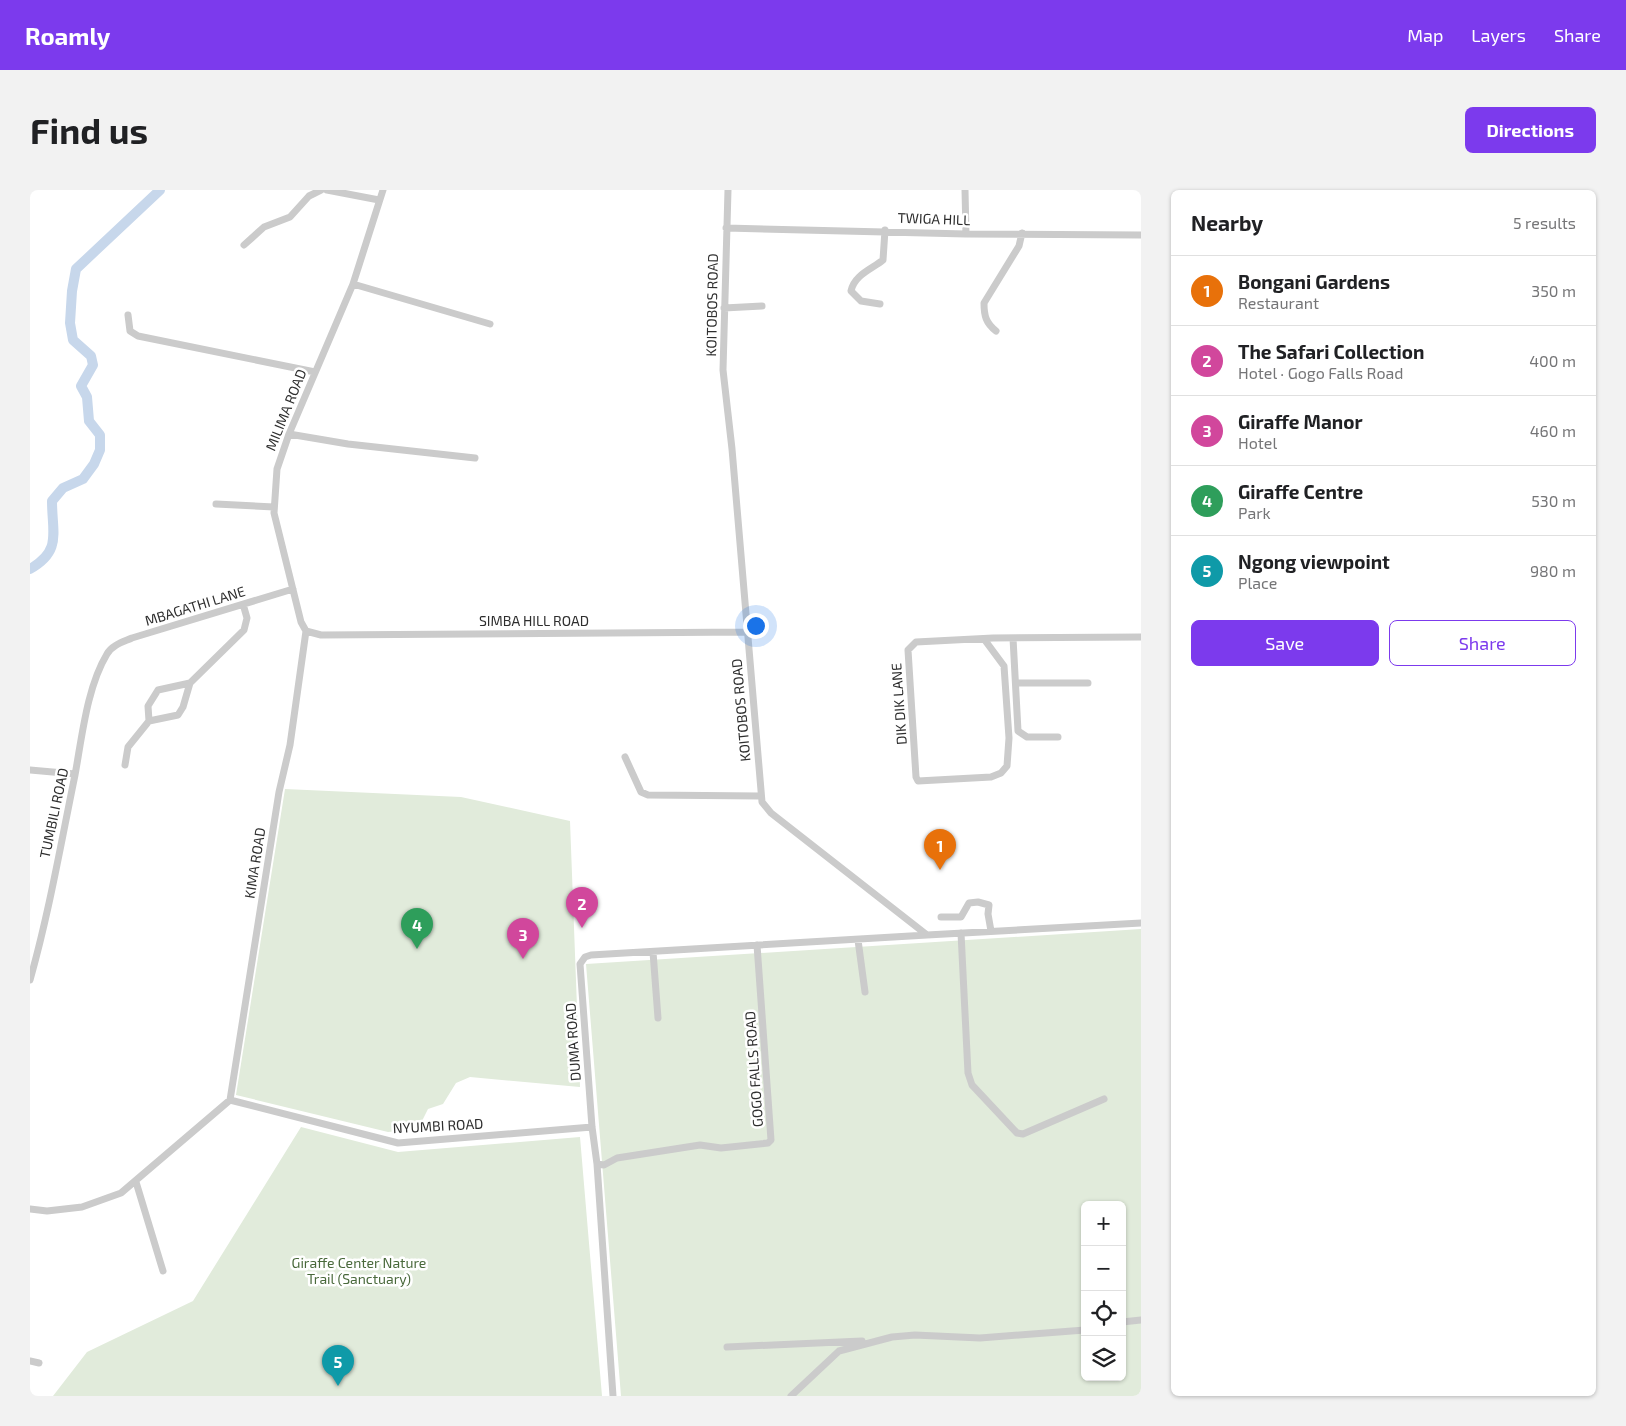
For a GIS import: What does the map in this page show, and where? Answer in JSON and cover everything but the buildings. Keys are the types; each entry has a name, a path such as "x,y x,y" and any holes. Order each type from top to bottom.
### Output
{"street":[{"path":"244,245 264,227 290,217 309,196 322,190"},
{"path":"327,190 379,200"},
{"name":"MILIMA ROAD","path":"306,630 301,622 274,507 277,469 289,434 353,284 383,190"},
{"name":"KOITOBOS ROAD","path":"728,190 724,370 760,796"},
{"path":"965,190 966,234"},
{"name":"TWIGA HILL","path":"726,228 885,230 966,234 1141,234"},
{"path":"880,304 861,301 851,291 852,286 865,272 883,260 885,230"},
{"path":"996,331 988,325 984,314 984,304 1020,246 1022,233"},
{"path":"353,284 490,324"},
{"path":"724,308 762,306"},
{"path":"128,315 130,331 138,336 315,372"},
{"path":"289,434 348,444 474,458"},
{"path":"216,504 274,507"},
{"name":"MBAGATHI LANE","path":"108,652 116,645 132,638 293,589"},
{"path":"125,765 128,747 149,721 178,715 183,707 190,683 244,630 247,618 243,604"},
{"name":"SIMBA HILL ROAD","path":"306,630 321,635 747,632"},
{"name":"KIMA ROAD","path":"230,1100 279,792 290,745 306,630"},
{"name":"DIK DIK LANE","path":"984,639 1004,666 1009,738 1007,766 1001,773 992,777 918,781 916,777 908,650 916,642 984,639 1014,638 1141,637"},
{"path":"1014,638 1018,731 1027,737 1058,737"},
{"name":"TUMBILI ROAD","path":"30,980 75,774 85,718 99,669 108,652"},
{"path":"1016,682 1075,681 1088,683"},
{"path":"149,721 148,706 158,690 190,683"},
{"path":"625,757 641,792 648,795 760,796 771,813 927,935"},
{"path":"30,770 75,774"},
{"path":"941,917 961,916 969,903 978,902 989,905 991,930"},
{"path":"658,1018 653,952 991,930 1141,924"},
{"path":"961,933 968,1073 972,1085 1017,1133 1023,1134 1104,1099"},
{"path":"858,940 865,992"},
{"name":"GOGO FALLS ROAD","path":"598,1164 604,1165 617,1158 700,1144 721,1148 768,1143 771,1140 757,945"},
{"name":"DUMA ROAD","path":"613,1396 598,1164 595,1160 592,1127 580,964 585,957 591,955 653,952"},
{"path":"30,1209 48,1211 82,1207 121,1193 230,1100"},
{"name":"NYUMBI ROAD","path":"230,1100 398,1143 592,1127"},
{"path":"136,1182 164,1271"},
{"path":"1126,1322 1141,1320"},
{"path":"727,1347 877,1340 915,1335 980,1338 1081,1330"},
{"path":"791,1396 839,1351 877,1340"},
{"path":"30,1361 39,1364"}],"green space":[{"path":"285,789 461,797 570,821 580,1087 470,1077 456,1083 443,1104 428,1109 418,1129 388,1132 236,1095"},
{"path":"1141,929 1141,1396 621,1396 586,964"},
{"name":"Giraffe Center Nature Trail (Sanctuary)","path":"301,1127 398,1152 580,1137 602,1396 53,1396 87,1352 193,1301"}],"waterway":[{"path":"30,569 40,562 51,548 53,540 52,501 63,488 83,479 94,464 100,450 100,435 89,421 87,397 81,386 93,365 91,356 73,340 70,323 72,291 76,269 160,190"}],"place":[{"name":"Bongani Gardens","path":"940,870"},
{"name":"The Safari Collection","path":"582,928"},
{"name":"Giraffe Centre","path":"417,949"},
{"name":"Giraffe Manor","path":"523,959"},
{"name":"Ngong viewpoint","path":"338,1386"}]}
